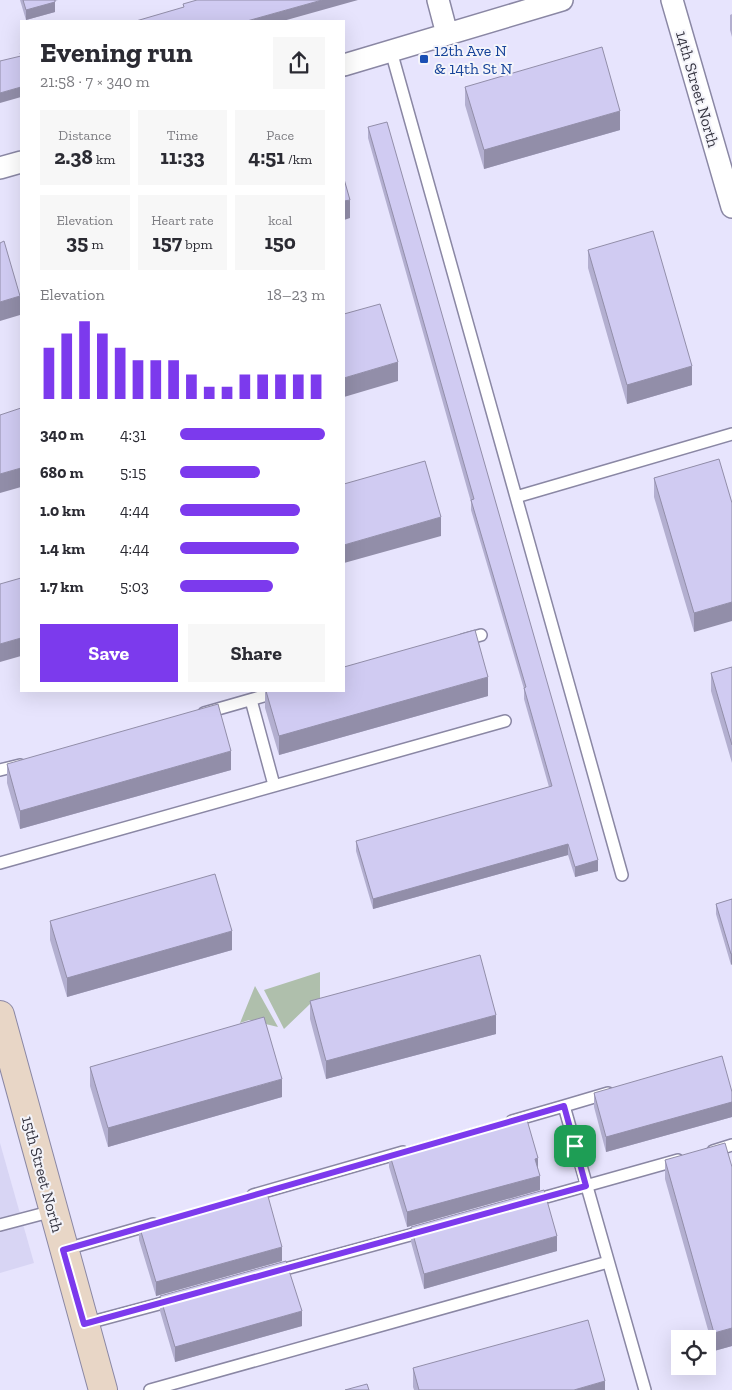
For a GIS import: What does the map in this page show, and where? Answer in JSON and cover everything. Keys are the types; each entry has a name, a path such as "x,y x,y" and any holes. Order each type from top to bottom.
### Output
{"street":[{"path":"438,0 447,34"},
{"path":"345,65 562,0"},
{"name":"14th Street North","path":"672,0 726,165 732,207"},
{"path":"0,168 20,162"},
{"name":"15th Street North","path":"0,1015 103,1390"}],"lane":[{"path":"391,51 622,875"},
{"path":"516,497 732,434"},
{"path":"454,643 481,636"},
{"path":"189,717 278,692"},
{"path":"251,700 274,785"},
{"path":"0,862 505,721"},
{"path":"0,770 28,762"},
{"path":"498,1125 620,1090"},
{"path":"564,1106 645,1390"},
{"path":"705,1153 732,1145"},
{"path":"243,1198 413,1150"},
{"path":"520,1204 686,1158"},
{"path":"0,1225 53,1211"},
{"path":"63,1250 167,1220"},
{"path":"264,1275 435,1228"},
{"path":"150,1390 608,1262"},
{"path":"84,1324 189,1296"}],"shaded area":[{"path":"0,1143 34,1263 0,1273"}],"green space":[{"path":"320,972 320,1002 310,1004 284,1029 264,990"},
{"path":"255,986 278,1027 249,1020 240,1023"}],"building":[{"path":"23,0 55,0 55,2 26,10"},
{"path":"197,0 322,0 251,20 139,20 184,7 183,4"},
{"path":"602,47 620,111 484,150 465,87"},
{"path":"20,56 20,87 0,93 0,61"},
{"path":"387,122 598,860 575,867 568,844 373,899 356,841 552,786 524,688 526,687 471,500 474,499 368,127"},
{"path":"345,182 350,200 345,201"},
{"path":"653,231 692,366 627,385 588,250"},
{"path":"4,241 20,296 0,302 0,243"},
{"path":"380,304 398,362 345,378 345,314"},
{"path":"20,408 20,468 0,474 0,415"},
{"path":"719,459 732,503 732,602 694,613 654,478"},
{"path":"425,461 441,517 345,545 345,484"},
{"path":"20,578 20,638 0,644 0,584"},
{"path":"475,630 488,677 279,736 266,692 345,692 345,667"},
{"path":"732,667 732,745 711,673"},
{"path":"218,704 231,751 20,811 7,764"},
{"path":"215,874 232,931 67,978 50,921"},
{"path":"732,899 732,954 731,954 716,904"},
{"path":"480,955 496,1015 326,1061 310,1001"},
{"path":"264,1017 282,1079 108,1128 90,1067"},
{"path":"722,1056 732,1092 732,1102 606,1137 594,1093"},
{"path":"525,1113 538,1158 535,1159 540,1176 407,1212 389,1152"},
{"path":"725,1143 732,1167 732,1328 716,1332 716,1330 713,1330 665,1160"},
{"path":"266,1189 282,1247 156,1282 139,1225"},
{"path":"544,1190 557,1236 424,1274 411,1227"},
{"path":"286,1261 302,1311 175,1347 160,1296"},
{"path":"588,1320 605,1381 574,1390 419,1390 413,1368"},
{"path":"367,1384 369,1390 345,1390"}],"place":[{"name":"12th Ave N & 14th St N","path":"424,59"}],"route":[{"path":"564,1106 575,1146 586,1186 84,1324 63,1250 564,1106"}]}
